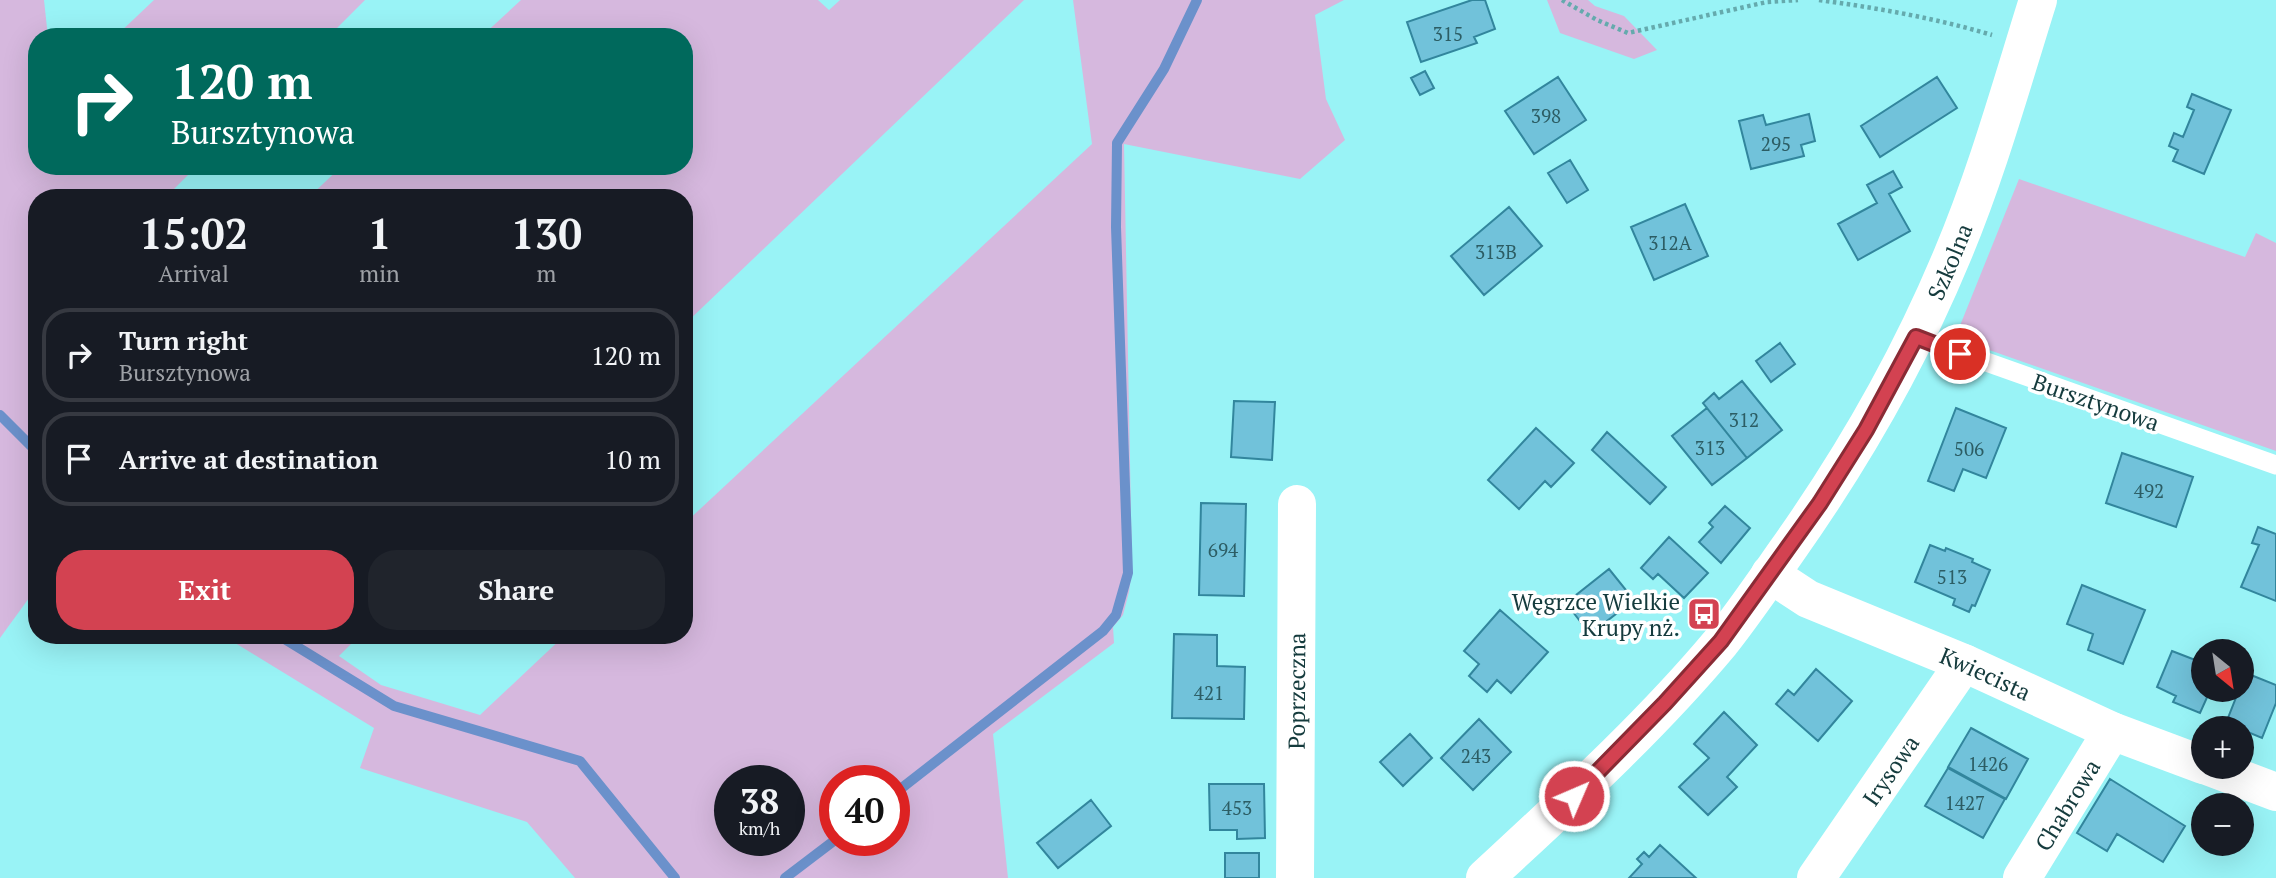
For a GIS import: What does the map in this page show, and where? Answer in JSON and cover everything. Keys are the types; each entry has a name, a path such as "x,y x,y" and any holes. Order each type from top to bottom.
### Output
{"street":[{"name":"Szkolna","path":"1485,878 1574,796 1721,641 1820,503 1866,430 1916,337 1952,256 1983,173 2038,0"},
{"name":"Poprzeczna","path":"1295,878 1297,504"},
{"name":"Kwiecista","path":"1770,574 1808,599 1965,663 2112,731 2191,761"},
{"name":"Irysowa","path":"1816,878 1965,663"},
{"name":"Chabrowa","path":"2022,878 2112,731"},
{"name":"Kwiecista","path":"2240,779 2276,792"}],"lane":[{"name":"Bursztynowa","path":"1916,337 2276,465"}],"path":[{"path":"1562,0 1597,20 1628,33 1767,2 1798,0"},
{"path":"1819,0 1877,8 1954,24 2024,45"}],"shaded area":[{"path":"0,0 44,0 47,28 28,28 28,175 188,175 174,189 28,189 28,599 0,638"},
{"path":"154,0 365,0 337,28 124,28"},
{"path":"521,0 818,0 829,10 840,0 1024,0 693,316 693,189 318,189 332,175 693,175 693,28 491,28"},
{"path":"1073,0 1344,0 1315,15 1326,99 1345,140 1300,179 1124,144 1132,569 1129,592 1123,615 1113,627 1114,643 993,734 1008,878 575,878 527,822 360,768 374,728 237,644 351,644 339,656 381,685 480,715 555,644 693,644 693,516 1092,144"},
{"path":"1547,0 1588,0 1595,6 1624,16 1657,50 1634,59 1560,33"},
{"path":"2019,179 2245,257 2256,233 2276,243 2276,451 1955,338"}],"building":[{"path":"1472,0 1485,0 1495,29 1474,37 1477,43 1421,62 1407,22"},
{"path":"1425,71 1434,88 1420,95 1411,78"},
{"path":"1558,77 1586,120 1534,154 1505,111"},
{"path":"1937,77 1957,108 1880,157 1861,126"},
{"path":"2192,94 2231,110 2204,174 2173,161 2178,150 2169,146 2174,133 2183,137 2194,110 2187,107"},
{"path":"1809,114 1815,141 1801,145 1804,156 1751,169 1739,121 1763,115 1766,125"},
{"path":"1570,160 1588,190 1567,203 1548,173"},
{"path":"1893,171 1902,187 1889,194 1910,231 1858,260 1838,224 1877,203 1867,185"},
{"path":"1685,204 1708,256 1654,280 1631,227"},
{"path":"1509,207 1542,246 1484,295 1451,256"},
{"path":"1780,343 1795,364 1771,382 1756,361"},
{"path":"1742,381 1782,430 1747,458 1703,403 1714,393 1719,399"},
{"path":"1234,401 1275,402 1272,460 1231,457"},
{"path":"1707,408 1747,458 1712,485 1672,436"},
{"path":"1956,408 2006,428 1986,478 1963,469 1954,491 1928,481"},
{"path":"1536,428 1574,463 1551,487 1545,481 1519,509 1488,480"},
{"path":"1607,432 1666,487 1650,504 1592,450"},
{"path":"2122,453 2193,477 2176,527 2106,503"},
{"path":"1201,503 1246,504 1244,596 1199,595"},
{"path":"1725,506 1750,528 1721,563 1699,542 1713,527 1709,523"},
{"path":"2258,527 2276,534 2276,601 2241,587 2259,545 2252,543"},
{"path":"1669,537 1708,573 1684,598 1658,574 1653,579 1641,568"},
{"path":"1930,545 1945,551 1946,548 1973,559 1972,562 1990,570 1975,606 1972,605 1969,612 1953,605 1955,599 1915,582"},
{"path":"1609,569 1634,600 1590,634 1566,603"},
{"path":"2082,585 2145,610 2123,664 2088,650 2093,634 2067,624"},
{"path":"1500,610 1548,652 1511,693 1497,680 1487,692 1469,676 1479,664 1464,651"},
{"path":"1174,634 1217,635 1217,666 1245,667 1244,719 1172,718"},
{"path":"2172,651 2191,658 2191,702 2205,702 2200,713 2173,702 2176,696 2157,687"},
{"path":"1816,669 1852,701 1818,741 1776,704 1788,690 1794,695"},
{"path":"2254,676 2276,685 2276,703 2262,738 2254,735 2254,716 2229,716 2234,702 2254,702"},
{"path":"1724,712 1757,745 1727,777 1737,787 1708,815 1679,787 1709,758 1694,744"},
{"path":"1479,719 1511,752 1473,790 1441,758"},
{"path":"1971,728 2028,759 2006,799 1948,767"},
{"path":"1410,734 1432,758 1403,786 1380,762"},
{"path":"1948,768 2005,799 1983,838 1925,806"},
{"path":"2110,779 2185,826 2163,862 2117,834 2107,851 2077,833"},
{"path":"1209,784 1264,784 1265,838 1237,839 1237,830 1210,830"},
{"path":"1091,800 1111,826 1058,868 1037,843"},
{"path":"1660,845 1696,878 1629,878 1642,864 1637,859 1644,852 1649,857"},
{"path":"1225,853 1259,853 1259,878 1225,878"}],"waterway":[{"path":"910,782 1103,631 1116,615 1128,573 1116,227 1117,143 1164,69 1197,0"},
{"path":"0,415 28,443"},
{"path":"293,644 394,706 580,761 675,878"},
{"path":"785,878 819,852"}],"place":[{"name":"Węgrzce Wielkie Krupy nż.","path":"1704,614"}],"route":[{"path":"1574,796 1721,641 1820,503 1866,430 1916,337 1960,354"}]}
